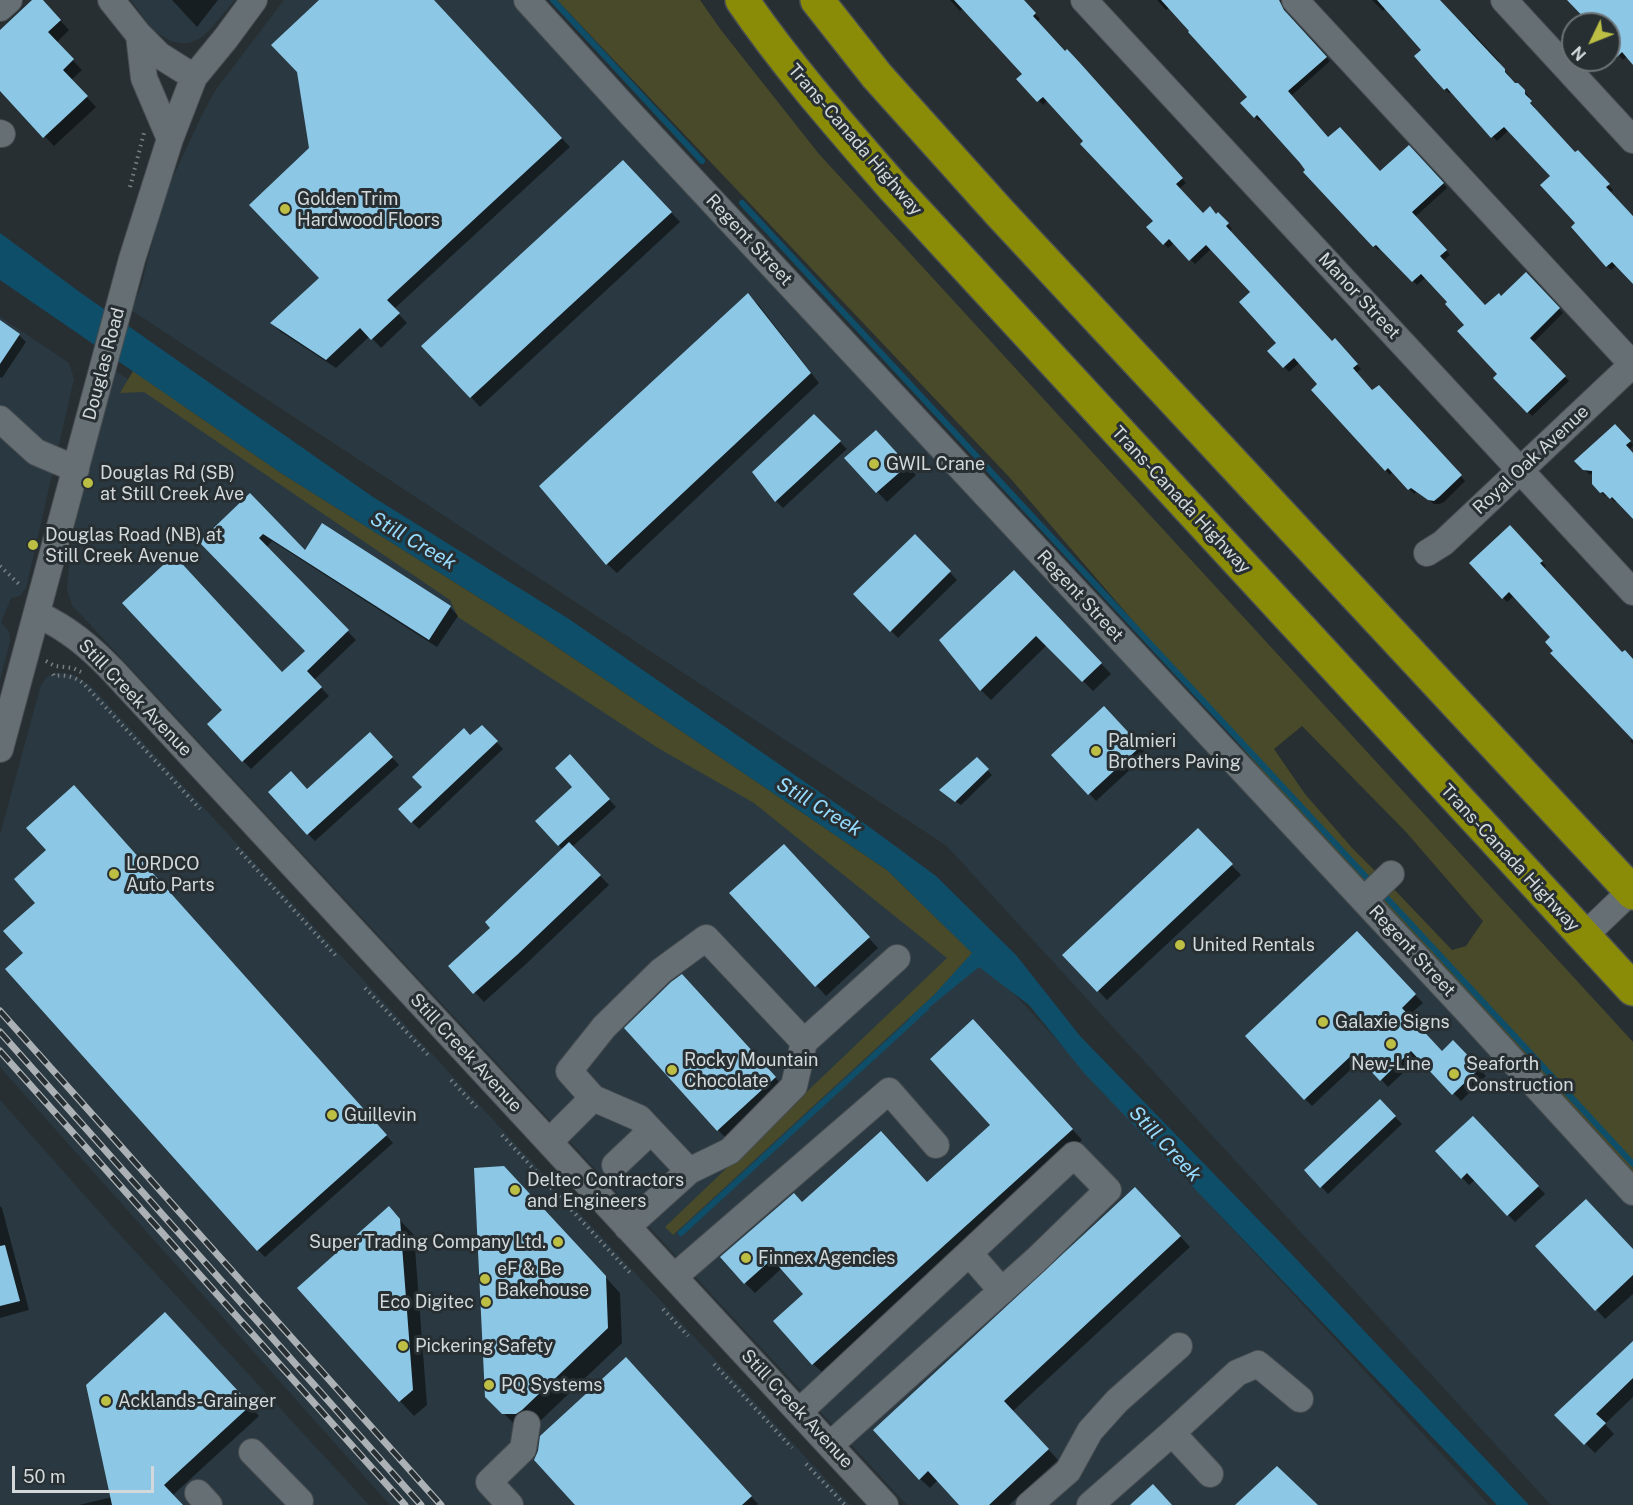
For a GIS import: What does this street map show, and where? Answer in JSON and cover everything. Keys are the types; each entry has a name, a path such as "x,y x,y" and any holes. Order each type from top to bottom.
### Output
{"highway":[{"name":"Trans-Canada Highway","path":"742,0 762,29 822,104 893,187 1633,989"},
{"path":"817,0 877,76 1000,213 1632,892"}],"street":[{"path":"0,8 9,0"},
{"path":"111,0 139,35 159,55 194,77"},
{"name":"Douglas Road","path":"0,749 132,259 170,139 194,77 254,0"},
{"name":"Regent Street","path":"527,0 1633,1192"},
{"name":"Manor Street","path":"1084,0 1633,592"},
{"path":"1295,0 1633,364"},
{"path":"1504,0 1633,140"},
{"path":"139,35 144,78 170,139"},
{"name":"Royal Oak Avenue","path":"1427,553 1443,543 1633,364"},
{"path":"0,419 36,452 76,469"},
{"name":"Still Creek Avenue","path":"37,614 77,637 114,672 885,1505"},
{"path":"1364,900 1391,874"},
{"path":"1583,937 1632,892"},
{"path":"689,1171 639,1118 593,1098 569,1071 604,1027 661,971 706,938 804,1042"},
{"path":"627,1227 689,1171 730,1152 794,1086 804,1042 897,958"},
{"path":"674,1277 889,1091 936,1144"},
{"path":"549,1142 593,1098"},
{"path":"615,1165 651,1131"},
{"path":"799,1412 1074,1155 1108,1191 1002,1291 830,1445"},
{"path":"969,1253 1002,1291"},
{"path":"1029,1505 1068,1471 1089,1431 1117,1401 1179,1346"},
{"path":"1090,1505 1237,1373 1258,1364 1300,1399"},
{"path":"510,1505 489,1482 523,1449 527,1424"},
{"path":"1172,1433 1210,1474"},
{"path":"252,1452 300,1504"}],"path":[{"path":"0,566 22,587"},
{"path":"55,666 73,668 87,676"},
{"path":"53,674 54,676 70,676 84,684 200,808"},
{"path":"237,848 336,956"},
{"path":"365,988 430,1057"},
{"path":"451,1080 479,1110"},
{"path":"502,1135 632,1275"},
{"path":"663,1309 688,1336"},
{"path":"714,1364 792,1448"},
{"path":"806,1464 845,1505"}],"shaded area":[{"path":"131,0 235,0 202,37 189,43 180,43 171,41 153,30"},
{"path":"284,0 515,0 1633,1208 1633,1505 1551,1505 947,846 131,310 141,287 157,223 171,181 203,113 215,91"},
{"path":"0,317 69,363 74,379 26,588 20,596 11,598 1,623 9,631 10,641 0,680"},
{"path":"114,370 936,910 1489,1505 907,1505 72,605 67,590 72,537"},
{"path":"58,673 74,675 90,685 850,1505 390,1505 0,1067 0,835 41,685 48,676"},
{"path":"0,1100 110,1224 369,1505 0,1505"}],"green space":[{"path":"557,0 700,0 819,154 1633,1042 1633,1177 1379,897 1390,885 1452,950 1466,946 1483,921 1406,832 1302,726 1274,749 1305,794 1378,874 1363,881 1283,795 1010,478"},
{"path":"133,371 281,473 548,641 887,870 972,953 934,995 673,1235 665,1227 947,958 754,803 658,748 458,617 450,600 144,392 120,393"}],"water":[{"name":"Still Creek","path":"0,233 81,293 373,497 569,619 857,818 936,876 1016,955 1080,1036 1282,1244 1529,1505 1497,1505 1085,1074 1029,1005 979,967 926,1010 907,1020 934,995 972,953 887,870 548,641 281,473 0,280"}],"building":[{"path":"32,0 43,0 61,20 48,32 74,59 63,70 88,96 43,138 0,91 0,30"},
{"path":"319,0 434,0 562,138 387,300 400,313 371,340 360,328 326,360 270,323 319,278 249,205 309,148 297,72 271,45"},
{"path":"954,0 1024,0 1036,13 1033,16 1065,51 1067,49 1080,63 1183,178 1176,184 1203,213 1210,206 1216,214 1218,212 1229,223 1226,226 1332,341 1335,338 1358,364 1353,368 1372,390 1379,385 1462,475 1434,501 1428,500 1411,488 1408,490 1388,468 1385,471 1311,390 1317,384 1294,358 1283,368 1267,351 1276,343 1239,302 1250,292 1206,245 1189,261 1169,239 1163,245 1146,227 1153,221 1080,144 1083,141 1043,97 1037,102 1016,79 1022,74"},
{"path":"1161,0 1279,0 1284,10 1327,57 1288,91 1328,137 1340,127 1380,171 1409,145 1444,183 1412,212 1447,250 1440,256 1485,305 1499,293 1501,296 1526,272 1560,308 1530,338 1566,376 1527,413 1493,378 1497,374 1457,331 1464,325 1445,304 1447,302 1421,274 1412,282 1376,245 1373,247 1303,172 1305,170 1300,163 1257,115 1254,118 1240,103 1247,97"},
{"path":"1377,0 1440,0 1505,69 1515,83 1525,90 1525,94 1532,101 1530,103 1575,152 1578,150 1610,184 1606,187 1633,216 1633,284 1612,262 1606,267 1571,227 1575,223 1540,185 1550,176 1504,127 1491,138 1447,88 1444,90 1414,56 1421,50"},
{"path":"1567,0 1633,0 1633,65 1621,53 1621,12 1578,12"},
{"path":"623,160 672,212 470,398 421,346"},
{"path":"748,293 811,373 606,565 539,486"},
{"path":"0,320 20,334 0,364"},
{"path":"814,414 841,441 775,502 752,472"},
{"path":"1615,424 1631,441 1626,445 1633,453 1633,519 1612,497 1610,499 1603,492 1600,493 1592,484 1592,471 1583,470 1574,461"},
{"path":"876,430 908,465 876,493 844,458"},
{"path":"250,493 305,550 322,523 451,606 429,640 263,534 259,538 349,630 307,671 322,687 242,762 207,724 222,710 122,603 174,555 282,672 305,651 199,542"},
{"path":"1510,525 1543,561 1540,563 1622,652 1625,650 1633,659 1633,740 1550,653 1553,651 1545,642 1550,637 1509,592 1502,599 1469,563"},
{"path":"915,534 951,571 890,632 853,594"},
{"path":"1014,570 1102,663 1082,682 1036,636 980,691 939,640"},
{"name":"Palmieri Brothers Paving","path":"1104,706 1141,746 1088,795 1051,755"},
{"path":"482,725 498,741 411,823 398,809 422,787 412,777 464,728 470,735"},
{"path":"370,732 393,757 307,835 268,792 291,771 307,789"},
{"path":"570,754 610,799 558,846 535,821 572,787 555,768"},
{"path":"977,757 989,769 955,802 939,790"},
{"path":"74,785 387,1135 257,1251 5,969 23,953 3,931 35,903 14,879 46,850 26,828"},
{"path":"1198,828 1233,864 1097,992 1062,955"},
{"path":"569,842 601,875 473,994 448,966 490,928 485,922"},
{"path":"784,844 870,937 815,987 729,893"},
{"name":"Galaxie Signs","path":"1357,931 1416,994 1402,1008 1442,1051 1453,1040 1480,1068 1452,1095 1411,1051 1380,1081 1354,1053 1304,1100 1245,1036"},
{"path":"682,974 776,1077 717,1131 624,1028"},
{"path":"973,1019 1073,1129 812,1365 773,1321 803,1294 772,1259 744,1284 720,1257 794,1193 802,1202 881,1131 927,1182 990,1125 930,1059"},
{"path":"1380,1099 1396,1116 1320,1188 1304,1170"},
{"path":"1473,1116 1539,1186 1507,1216 1467,1173 1461,1179 1435,1151"},
{"path":"504,1166 606,1276 608,1328 516,1414 502,1414 485,1397 474,1168"},
{"path":"1135,1187 1181,1236 1004,1401 1049,1449 989,1505 959,1505 928,1471 919,1480 873,1430"},
{"path":"1586,1199 1633,1249 1633,1275 1595,1311 1535,1246"},
{"path":"389,1206 400,1219 413,1390 399,1402 297,1288"},
{"path":"5,1245 20,1301 0,1306 0,1246"},
{"path":"165,1312 251,1405 164,1485 183,1505 112,1505 86,1385"},
{"path":"1633,1341 1633,1378 1596,1414 1606,1423 1584,1445 1554,1415"},
{"path":"626,1357 752,1496 742,1505 575,1505 534,1460 540,1436"},
{"path":"1277,1466 1318,1505 1235,1505"},
{"path":"1153,1484 1172,1505 1130,1505"}],"waterway":[{"path":"553,0 702,161"},
{"path":"742,203 1370,881"},
{"path":"1384,895 1633,1164"},
{"path":"681,1233 926,1008"}],"railway":[{"path":"0,1011 441,1505"},
{"path":"0,1032 421,1505"},
{"path":"0,1051 405,1505"}],"place":[{"name":"Golden Trim Hardwood Floors","path":"285,209"},
{"name":"GWIL Crane","path":"874,464"},
{"name":"Douglas Rd (SB) at Still Creek Ave","path":"88,483"},
{"name":"Douglas Road (NB) at Still Creek Avenue","path":"33,545"},
{"name":"Palmieri Brothers Paving","path":"1096,751"},
{"name":"LORDCO Auto Parts","path":"114,874"},
{"name":"United Rentals","path":"1180,945"},
{"name":"Galaxie Signs","path":"1323,1022"},
{"name":"New-Line","path":"1391,1044"},
{"name":"Rocky Mountain Chocolate","path":"672,1070"},
{"name":"Seaforth Construction","path":"1454,1074"},
{"name":"Guillevin","path":"332,1115"},
{"name":"Deltec Contractors and Engineers","path":"515,1190"},
{"name":"Super Trading Company Ltd.","path":"558,1242"},
{"name":"Finnex Agencies","path":"746,1258"},
{"name":"eF & Be Bakehouse","path":"485,1279"},
{"name":"Eco Digitec","path":"486,1302"},
{"name":"Pickering Safety","path":"403,1346"},
{"name":"PQ Systems","path":"489,1385"},
{"name":"Acklands-Grainger","path":"106,1401"}]}
